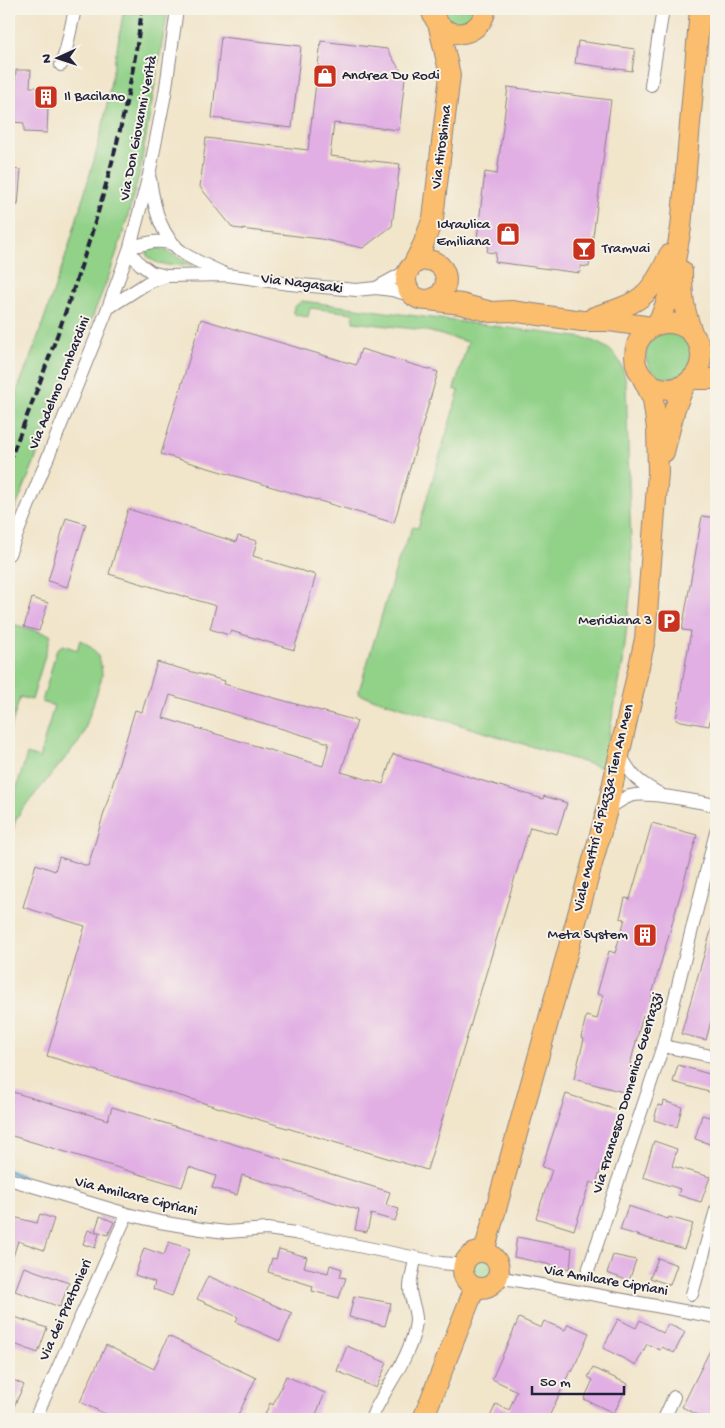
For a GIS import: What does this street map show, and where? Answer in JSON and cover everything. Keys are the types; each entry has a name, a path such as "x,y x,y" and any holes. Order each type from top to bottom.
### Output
{"main road":[{"name":"Via Hiroshima","path":"430,9 440,27 450,75"},
{"path":"635,356 642,336 654,326 662,314 668,299 681,228 700,9"},
{"path":"708,9 716,10"},
{"name":"Via Hiroshima","path":"440,27 457,33 466,33 485,15"},
{"name":"Via Hiroshima","path":"411,267 424,245 433,218 450,75 464,41 485,15"},
{"name":"Via Hiroshima","path":"433,218 442,269"},
{"path":"582,321 619,310 641,298 654,284 660,274 681,228"},
{"path":"681,228 682,298 685,314 701,354 716,367"},
{"name":"Via Nagasaki","path":"411,267 427,260 434,261 468,294 511,311"},
{"path":"411,267 406,285 422,298 441,293 445,287 442,269"},
{"name":"Via Nagasaki","path":"422,298 461,304 492,312 511,311 582,321 654,326"},
{"name":"Via Nagasaki","path":"582,321 619,335 629,345 635,356"},
{"path":"654,326 673,323 682,326 693,335"},
{"name":"Viale Martiri di Piazza Tien An Men","path":"658,473 675,408 688,382 699,367 701,354"},
{"name":"Viale Martiri di Piazza Tien An Men","path":"484,1252 607,810 645,639 658,473 657,429 652,398 637,367 635,356"},
{"path":"642,377 649,383 667,389 676,388 688,382 716,379"},
{"path":"484,1252 489,1253 497,1261 498,1277 495,1282 486,1288 475,1287 464,1276 464,1265 470,1256 475,1253 484,1252"},
{"path":"423,1419 475,1287"}],"street":[{"path":"61,65 75,9"},
{"name":"Via Don Giovanni Verità","path":"129,250 149,175 165,94 177,9"},
{"path":"651,85 663,9"},
{"name":"Via Nagasaki","path":"149,175 158,216 168,238 187,255 227,275"},
{"path":"129,250 159,242 168,242 175,245"},
{"name":"Via Nagasaki","path":"129,250 140,264 151,272 166,276 227,275 290,284 356,290 376,288 422,298"},
{"name":"Via Adelmo Lombardini","path":"9,554 108,308 129,250"},
{"name":"Via Nagasaki","path":"376,288 411,267"},
{"name":"Via Nagasaki","path":"108,308 147,283 166,276"},
{"path":"620,754 629,772 642,784 664,796"},
{"path":"607,810 620,800 632,795 664,796 716,805"},
{"name":"Via Francesco Domenico Guerrazzi","path":"587,1274 663,1046 716,832"},
{"path":"663,1046 716,1057"},
{"name":"Via Amilcare Cipriani","path":"9,1179 127,1214 201,1229 227,1232 267,1229 441,1263 464,1265"},
{"path":"692,1294 716,1210"},
{"name":"Via dei Pratonieri","path":"35,1419 127,1214"},
{"path":"371,1419 379,1401 406,1357 413,1333 416,1321 416,1308 410,1288 415,1258"},
{"name":"Via Amilcare Cipriani","path":"498,1277 714,1317"},
{"path":"664,1419 674,1398"}],"green space":[{"path":"124,9 168,9 140,171 110,273 9,525 9,411 34,348 68,249 96,153 104,120"},
{"path":"441,9 477,9 470,20 459,25 447,21"},
{"path":"154,248 163,249 192,265 162,264 151,260 147,256 147,251"},
{"path":"302,301 585,338 608,349 621,364 626,382 632,578 623,663 606,749 609,755 606,769 358,694 399,558 413,527 418,528 459,391 454,389 468,342 423,330 353,322 353,313 310,308 308,317 296,315 293,312 294,307"},
{"path":"669,332 682,336 688,342 692,355 688,368 682,374 669,378 656,374 650,368 646,355 650,342 656,336"},
{"path":"9,623 51,635 32,700 20,697 9,734"},
{"path":"80,640 94,650 97,655 101,665 102,677 84,732 79,742 21,811 16,819 9,844 9,812 27,754 39,758 54,706 42,702 57,649 63,645 77,650"},
{"path":"481,1257 490,1261 494,1270 490,1279 481,1283 472,1279 468,1270 472,1261"}],"building":[{"path":"221,37 301,46 292,128 212,118"},
{"path":"321,41 387,49 405,78 399,130 334,123 330,156 400,164 392,226 363,248 321,239 233,228 200,187 206,138 308,150"},
{"path":"578,41 635,49 632,71 575,63"},
{"name":"Il Bacilano","path":"16,70 31,70 30,87 55,88 54,108 48,107 47,133 24,132 24,123 12,122"},
{"path":"508,87 611,100 589,267 581,266 580,273 495,262 496,253 487,252 489,240 477,239 485,172 497,174"},
{"path":"9,169 21,170 18,205 9,204"},
{"path":"201,319 356,365 361,349 438,372 394,523 161,454"},
{"path":"128,509 236,542 238,536 257,541 253,556 316,575 294,650 231,631 229,635 210,629 216,606 109,574"},
{"path":"702,516 716,518 716,688 709,726 676,720 691,631 682,630"},
{"path":"66,518 86,524 67,587 48,581"},
{"path":"32,598 48,603 39,631 24,627"},
{"path":"157,662 225,681 224,684 357,721 341,772 383,784 393,754 543,799 544,796 567,803 557,834 530,827 427,1170 47,1056 85,926 23,907 36,864 55,871 59,857 88,866 135,710 142,712","holes":["170,695 329,743 323,766 163,718"]},
{"name":"Meta System","path":"652,823 697,835 646,1016 643,1015 629,1069 633,1070 627,1093 574,1079 584,1039 581,1038 586,1016 597,1019 603,995 597,994 609,951 615,953 625,919 620,918 625,898 630,899"},
{"path":"713,924 716,925 716,1006 706,1040 681,1034"},
{"path":"678,1065 716,1076 716,1094 673,1082"},
{"path":"9,1091 108,1120 112,1107 390,1192 386,1205 399,1209 395,1221 371,1214 367,1232 355,1230 359,1210 242,1175 237,1195 212,1188 216,1176 189,1167 182,1187 9,1135"},
{"path":"566,1094 620,1111 596,1184 590,1182 574,1230 536,1218 552,1170 542,1167"},
{"path":"664,1101 682,1107 677,1127 654,1120 658,1105 663,1106"},
{"path":"702,1115 716,1119 716,1146 695,1139"},
{"path":"654,1141 677,1149 672,1166 710,1177 701,1202 678,1195 680,1189 643,1177"},
{"path":"628,1206 668,1219 669,1217 693,1224 684,1249 620,1230"},
{"path":"40,1214 54,1219 44,1250 18,1241 11,1263 9,1263 9,1216 37,1223"},
{"path":"100,1216 114,1222 108,1235 95,1231"},
{"path":"88,1230 99,1234 95,1248 83,1244"},
{"path":"517,1237 572,1248 570,1269 514,1257"},
{"path":"169,1242 190,1249 172,1296 153,1289 155,1282 135,1275 144,1248 164,1255"},
{"path":"279,1249 307,1257 304,1267 328,1273 330,1265 342,1269 340,1277 346,1278 339,1298 312,1291 313,1286 268,1272 272,1258 276,1259"},
{"path":"613,1255 636,1260 629,1281 607,1273"},
{"path":"658,1258 677,1265 670,1285 650,1278"},
{"path":"24,1267 69,1283 60,1307 15,1291"},
{"path":"208,1276 292,1313 280,1341 236,1322 238,1317 197,1299"},
{"path":"354,1296 391,1303 385,1326 349,1317"},
{"path":"9,1315 47,1328 38,1353 9,1342"},
{"path":"519,1318 541,1328 544,1321 565,1330 568,1324 589,1333 548,1419 489,1419 496,1404 509,1410 517,1391 492,1379"},
{"path":"618,1319 636,1328 640,1320 663,1333 668,1324 685,1332 674,1353 662,1347 660,1350 647,1344 636,1365 603,1348"},
{"path":"168,1336 256,1378 236,1419 116,1419 80,1402 106,1345 154,1369"},
{"path":"716,1338 716,1419 706,1419 682,1407"},
{"path":"347,1346 387,1363 376,1388 337,1371"},
{"path":"593,1368 628,1384 614,1413 584,1399 593,1380 588,1377"},
{"path":"286,1376 325,1393 314,1419 263,1419 270,1403 273,1405"},
{"path":"9,1378 24,1385 9,1417"}],"waterway":[{"path":"9,1171 23,1177"}],"railway":[{"path":"9,462 71,296 107,182 133,67 142,9"}],"place":[{"name":"Andrea Du Rodi","path":"325,76"},
{"name":"Il Bacilano","path":"46,97"},
{"name":"Idraulica Emiliana","path":"508,234"},
{"name":"Tramvai","path":"584,249"},
{"name":"Meridiana 3","path":"669,621"},
{"name":"Meta System","path":"645,935"}]}
